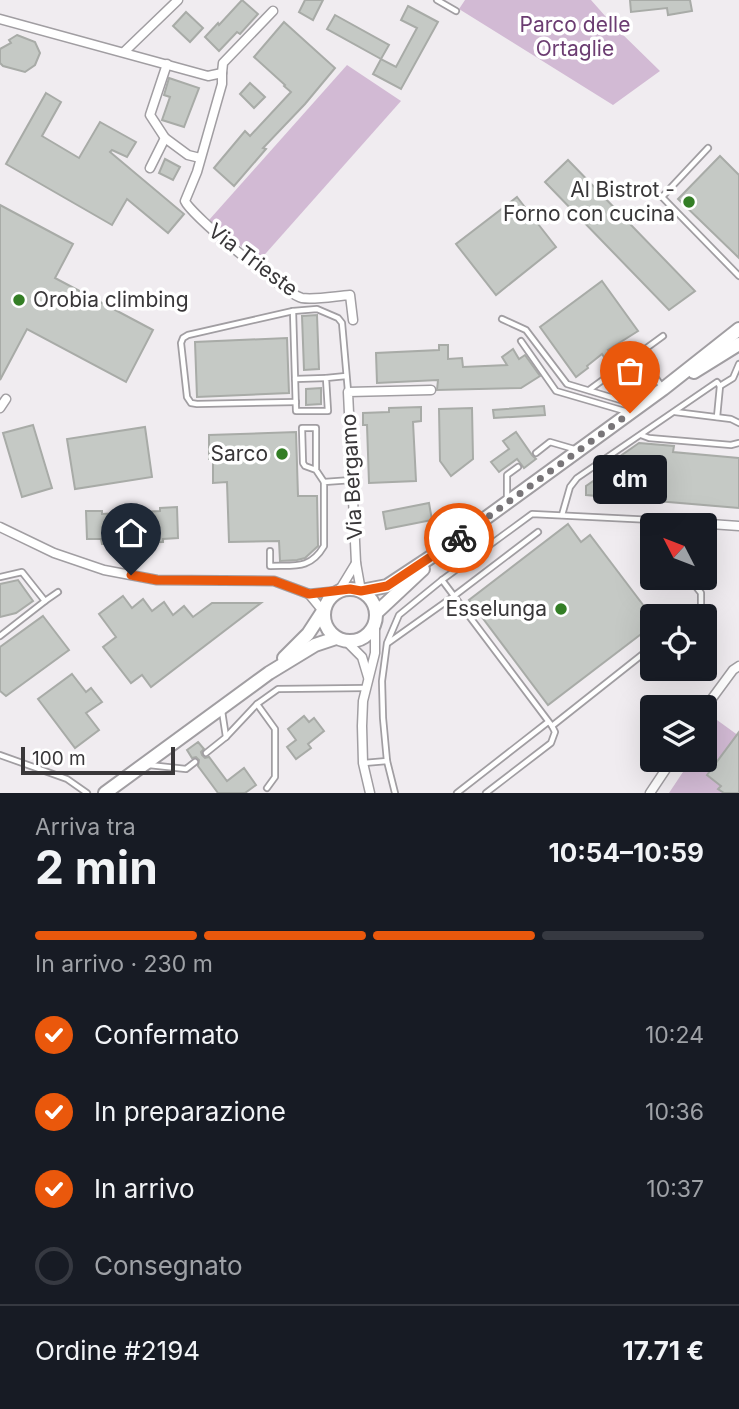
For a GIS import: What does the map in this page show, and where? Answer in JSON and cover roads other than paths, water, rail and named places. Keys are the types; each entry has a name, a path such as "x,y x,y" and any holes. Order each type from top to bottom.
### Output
{"main road":[{"path":"269,673 308,634 328,599 339,591 361,591 387,586 446,547 635,410 739,329"},
{"path":"663,389 706,366 739,344"},
{"path":"105,793 269,673 315,645 359,640 369,634 376,618 446,547"},
{"path":"361,591 374,604 376,618"},
{"path":"323,611 325,627 341,640"}],"street":[{"path":"124,52 178,0"},
{"name":"Via Trieste","path":"273,11 223,63 222,84 197,172 185,201 207,225 298,297 351,295 353,320"},
{"path":"0,19 208,76 222,73"},
{"path":"167,64 150,116 165,138 188,155 200,158"},
{"path":"150,168 165,138"},
{"name":"Via Bergamo","path":"361,591 356,563 348,392 431,390"},
{"path":"0,408 6,399"},
{"path":"718,525 739,526"},
{"path":"0,527 54,553 104,570 157,580 274,581 309,594 339,591"},
{"name":"Via Bergamo","path":"339,591 356,563"},
{"path":"309,594 323,611"},
{"path":"370,793 363,763 362,726 363,701 375,653 376,618"},
{"path":"341,640 362,657 368,684"},
{"path":"715,695 739,666"},
{"path":"650,793 664,772"}],"lane":[{"path":"437,0 456,10"},
{"path":"708,148 662,197 739,276"},
{"path":"296,402 191,402 187,397 181,343 183,338 293,311 317,309 338,318 342,323 348,392"},
{"path":"293,311 296,411 328,411 326,377"},
{"path":"502,318 526,330 567,384 635,410"},
{"path":"588,390 663,335"},
{"path":"521,341 556,391 635,410"},
{"path":"639,354 663,389"},
{"path":"720,386 733,378 739,364"},
{"path":"295,379 346,376"},
{"path":"562,515 570,487 577,478 716,382 720,386"},
{"path":"717,417 720,386"},
{"path":"674,412 731,419 739,424"},
{"path":"270,551 270,566 306,565 319,555 324,547 324,482 316,470 316,428 302,428 303,463 316,470"},
{"path":"640,435 717,444 739,443"},
{"path":"536,453 550,442 578,450"},
{"path":"507,503 507,475 518,467"},
{"path":"324,482 352,480"},
{"path":"395,793 387,761 382,681 387,643 399,615 532,514 640,521"},
{"path":"387,643 538,533"},
{"path":"0,577 22,572 45,601"},
{"path":"442,580 555,732 551,743 486,793"},
{"path":"0,636 58,592"},
{"path":"457,793 640,656"},
{"path":"206,753 226,737 257,704 278,689 368,684"},
{"path":"257,704 275,729 275,777 267,788"},
{"path":"221,708 226,737"},
{"path":"0,755 67,779 87,793"},
{"path":"363,763 387,761"},
{"path":"145,764 186,769 195,762"}],"place":[{"name":"Al Bistrot - Forno con cucina","path":"689,202"},
{"name":"Orobia climbing","path":"19,300"},
{"name":"dm","path":"630,413"},
{"name":"Sarco","path":"282,454"},
{"name":"Esselunga","path":"561,609"}],"park label":[{"name":"Parco delle Ortaglie","path":"575,37"}]}
